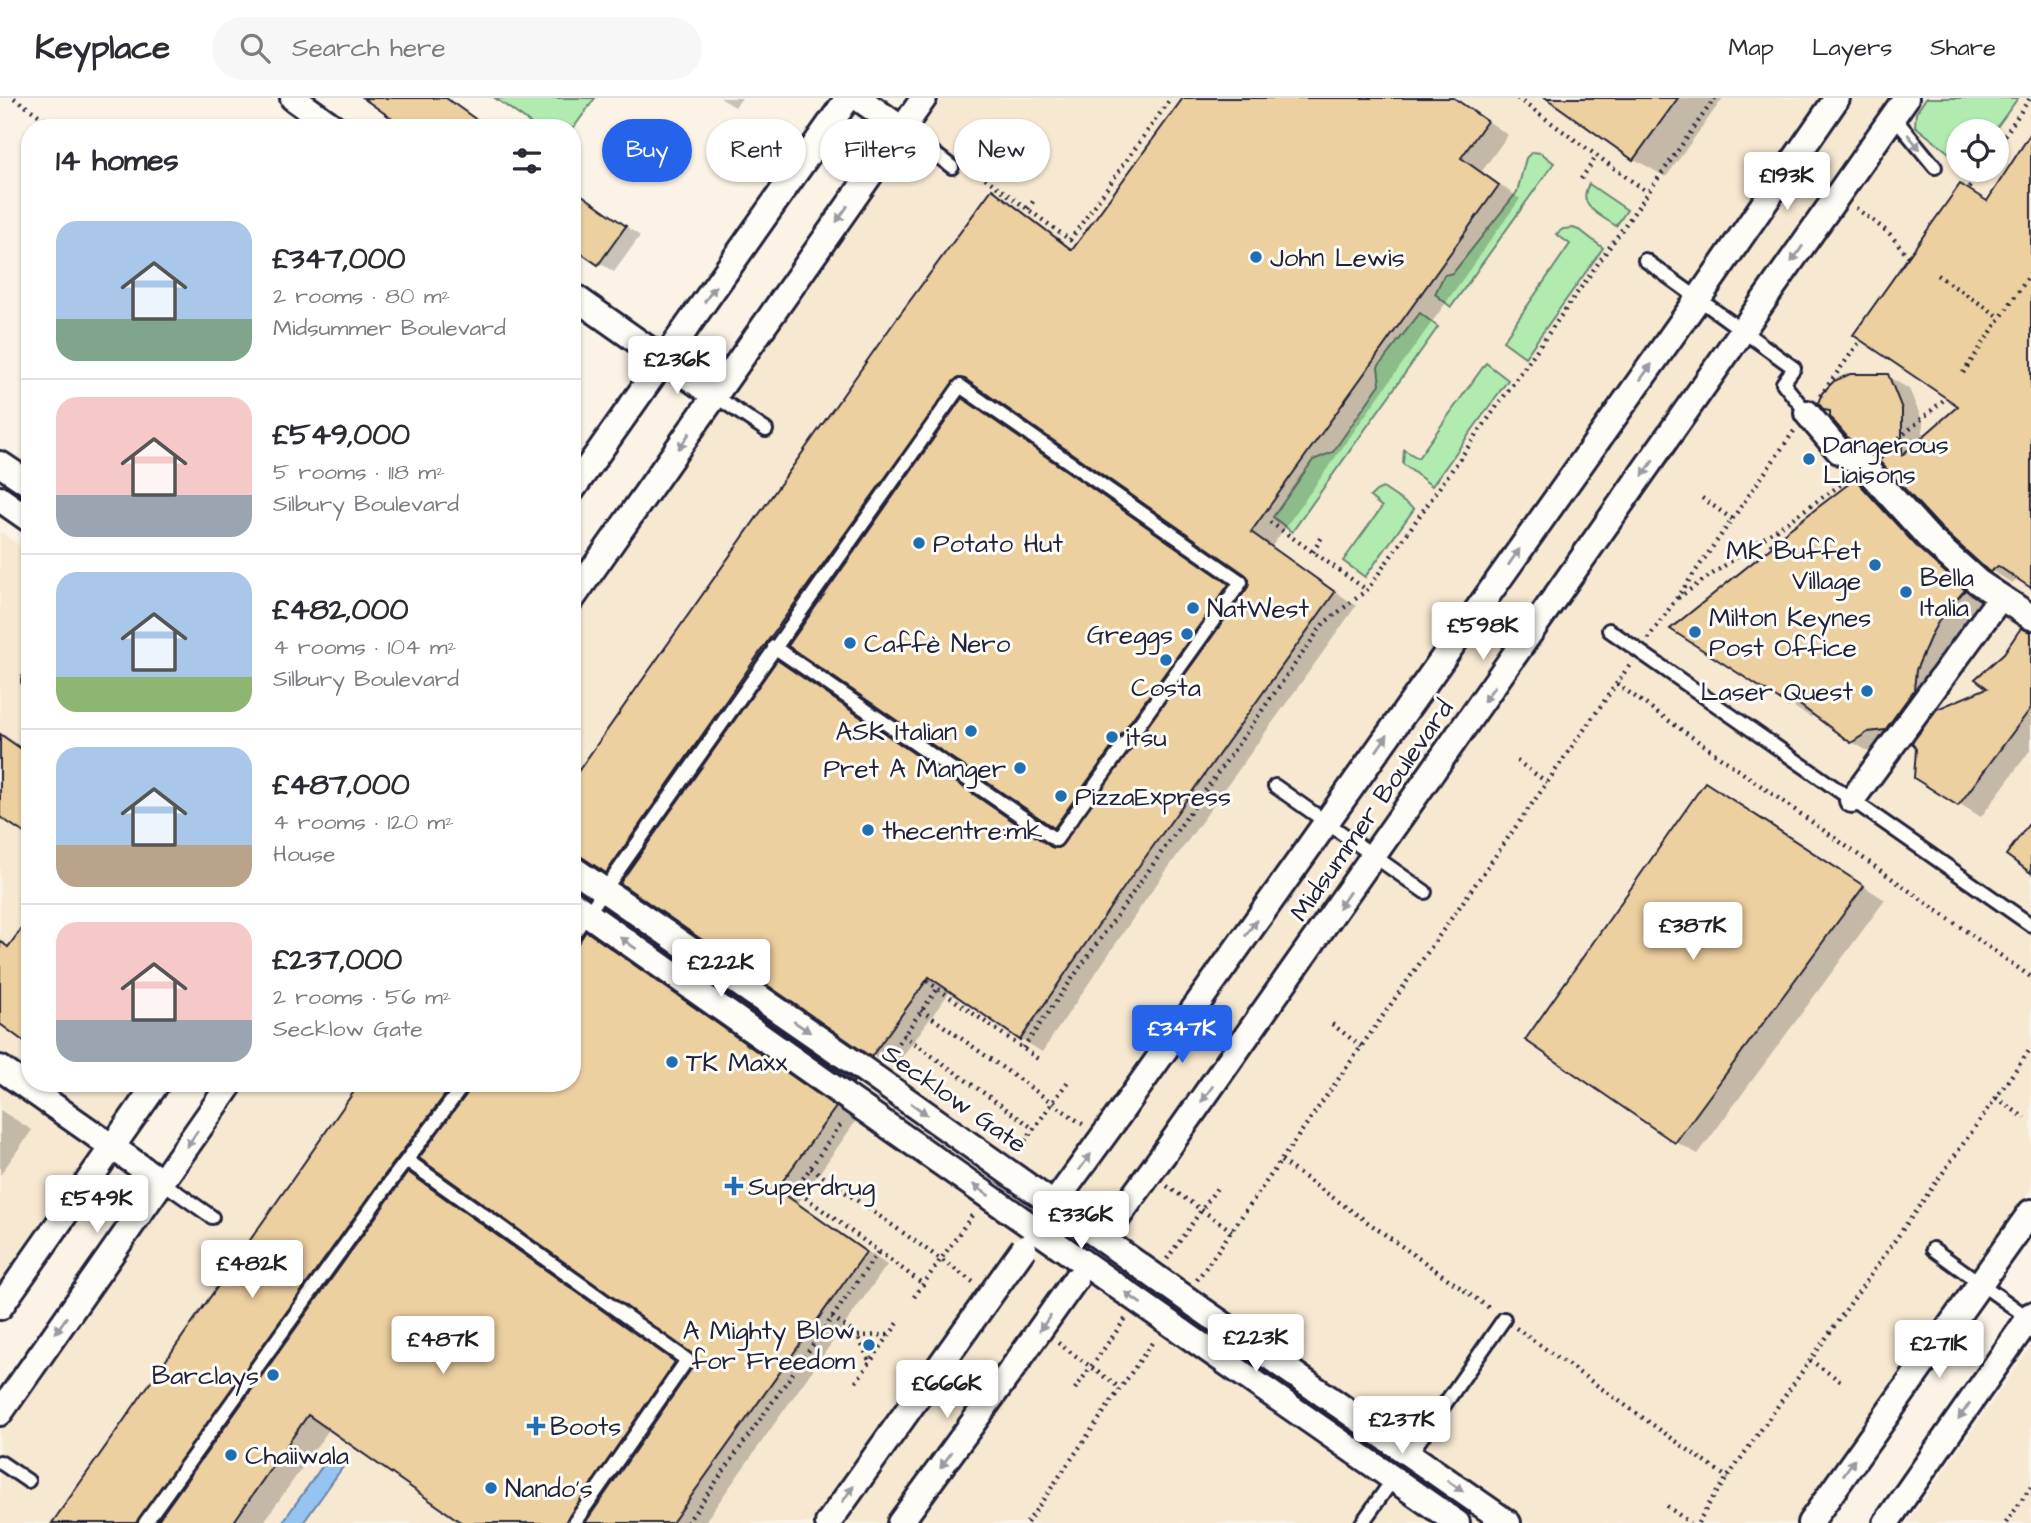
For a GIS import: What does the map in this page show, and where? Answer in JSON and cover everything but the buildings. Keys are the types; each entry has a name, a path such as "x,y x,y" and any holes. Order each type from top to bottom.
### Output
{"street":[{"path":"293,98 322,119"},
{"path":"581,478 848,98"},
{"path":"858,98 888,119"},
{"path":"909,119 924,98"},
{"name":"Midsummer Boulevard","path":"1037,1230 1698,299 1837,98"},
{"name":"Midsummer Boulevard","path":"1085,1265 1900,107"},
{"path":"581,586 865,182"},
{"path":"581,301 715,396"},
{"path":"1807,413 1839,452 1865,467 1930,539 1978,582 2031,617"},
{"path":"0,464 21,478"},
{"path":"0,499 21,514"},
{"path":"1852,800 2000,598"},
{"name":"Secklow Gate","path":"581,874 1508,1523"},
{"path":"581,910 1457,1523"},
{"path":"0,1068 21,1083"},
{"path":"34,1092 162,1182"},
{"path":"0,1307 151,1092"},
{"path":"0,1413 225,1092"},
{"path":"1810,1523 2031,1212"},
{"path":"828,1523 1037,1230"},
{"path":"900,1523 1085,1265"},
{"path":"1886,1523 2030,1318"}],"lane":[{"path":"1900,107 1935,167"},
{"path":"940,158 952,167"},
{"path":"1645,260 1794,368 1783,383 1807,413"},
{"path":"581,908 605,890 774,647 960,386 1241,582 1056,840 774,647"},
{"path":"715,396 766,430"},
{"path":"1609,630 2031,925"},
{"path":"1275,786 1424,892"},
{"path":"145,1523 458,1092"},
{"path":"408,1161 687,1360 574,1523"},
{"path":"162,1182 212,1217"},
{"path":"1933,1250 2030,1318"},
{"path":"1410,1454 1504,1319"},
{"path":"0,1462 28,1481"},
{"path":"1362,1523 1394,1478"}],"path":[{"path":"14,98 44,119"},
{"path":"991,182 1070,240 1171,98"},
{"path":"1517,98 1647,192"},
{"path":"1023,1048 1324,623 1367,590 1715,98"},
{"path":"2009,129 2030,98"},
{"path":"1581,179 1597,156"},
{"path":"1969,188 1973,182"},
{"path":"1838,195 1889,233 1909,257"},
{"path":"1028,209 1034,200"},
{"path":"1963,373 2031,273"},
{"path":"1937,275 2000,317"},
{"path":"1196,1281 1548,783 1673,601 1861,340"},
{"path":"1673,601 1865,467 1947,398"},
{"path":"1702,498 1732,519"},
{"path":"1270,522 1367,590"},
{"path":"1313,552 1322,537"},
{"path":"1617,684 2031,977"},
{"path":"1517,761 1548,783"},
{"path":"926,981 1041,1061"},
{"path":"884,1063 938,988"},
{"path":"921,1010 1086,1127"},
{"path":"1332,1024 1362,1047"},
{"path":"903,1035 1034,1129"},
{"path":"1698,1523 1710,1502 2031,1048"},
{"path":"1015,1156 1069,1080"},
{"path":"1996,1098 2025,1118"},
{"path":"796,1190 841,1124"},
{"path":"1281,1161 1728,1478"},
{"path":"811,1168 976,1284"},
{"path":"783,1181 923,1283"},
{"path":"1167,1186 1231,1231"},
{"path":"1167,1260 1217,1188"},
{"path":"914,1297 972,1214"},
{"path":"687,1523 879,1251"},
{"path":"832,1317 858,1336 870,1363"},
{"path":"1075,1389 1126,1318"},
{"path":"856,1382 898,1323"},
{"path":"858,1336 889,1335"},
{"path":"1027,1523 1154,1340"},
{"path":"1056,1341 1120,1388"},
{"path":"1810,1360 1840,1381"},
{"path":"2006,1523 2031,1487"},
{"path":"1667,1506 1690,1523"}],"shaded area":[{"path":"942,98 2031,98 2031,1188 1796,1523 0,1523 0,1429 239,1092 581,1092 581,608 883,182 940,182 940,119 927,119"},
{"path":"0,532 21,547 21,1092 135,1092 0,1283"},
{"path":"2031,1346 2031,1523 1907,1523"}],"green space":[{"path":"495,98 595,98 580,119 524,119"},
{"path":"1926,98 2018,98 2003,119 1946,119 1946,151 1915,126 1916,113"},
{"path":"1532,152 1541,153 1554,163 1451,307 1435,294 1444,275 1453,273 1517,192 1526,158"},
{"path":"1589,184 1627,210 1616,226 1597,214 1588,204 1585,198"},
{"path":"1573,228 1603,248 1525,357 1503,341 1570,244 1556,234 1563,229"},
{"path":"1420,313 1438,327 1292,532 1273,517 1313,460 1333,452 1380,384 1378,367"},
{"path":"1486,363 1508,380 1432,486 1403,464 1404,450 1418,458"},
{"path":"1383,488 1414,509 1365,577 1343,561 1382,507 1370,497"}],"water":[{"path":"331,1454 345,1464 303,1523 282,1523"}],"place":[{"name":"John Lewis","path":"1256,257"},
{"name":"Dangerous Liaisons","path":"1809,459"},
{"name":"Potato Hut","path":"919,543"},
{"name":"MK Buffet Village","path":"1875,565"},
{"name":"Bella Italia","path":"1906,592"},
{"name":"NatWest","path":"1193,608"},
{"name":"Milton Keynes Post Office","path":"1695,632"},
{"name":"Greggs","path":"1187,634"},
{"name":"Caffè Nero","path":"850,643"},
{"name":"Costa","path":"1166,660"},
{"name":"Laser Quest","path":"1867,691"},
{"name":"ASK Italian","path":"971,731"},
{"name":"itsu","path":"1112,737"},
{"name":"Pret A Manger","path":"1020,768"},
{"name":"PizzaExpress","path":"1061,796"},
{"name":"thecentre:mk","path":"868,830"},
{"name":"TK Maxx","path":"672,1062"},
{"name":"Superdrug","path":"734,1186"},
{"name":"A Mighty Blow for Freedom","path":"869,1345"},
{"name":"Barclays","path":"273,1375"},
{"name":"Boots","path":"536,1426"},
{"name":"Chaiiwala","path":"231,1455"},
{"name":"Nando's","path":"491,1488"}]}
